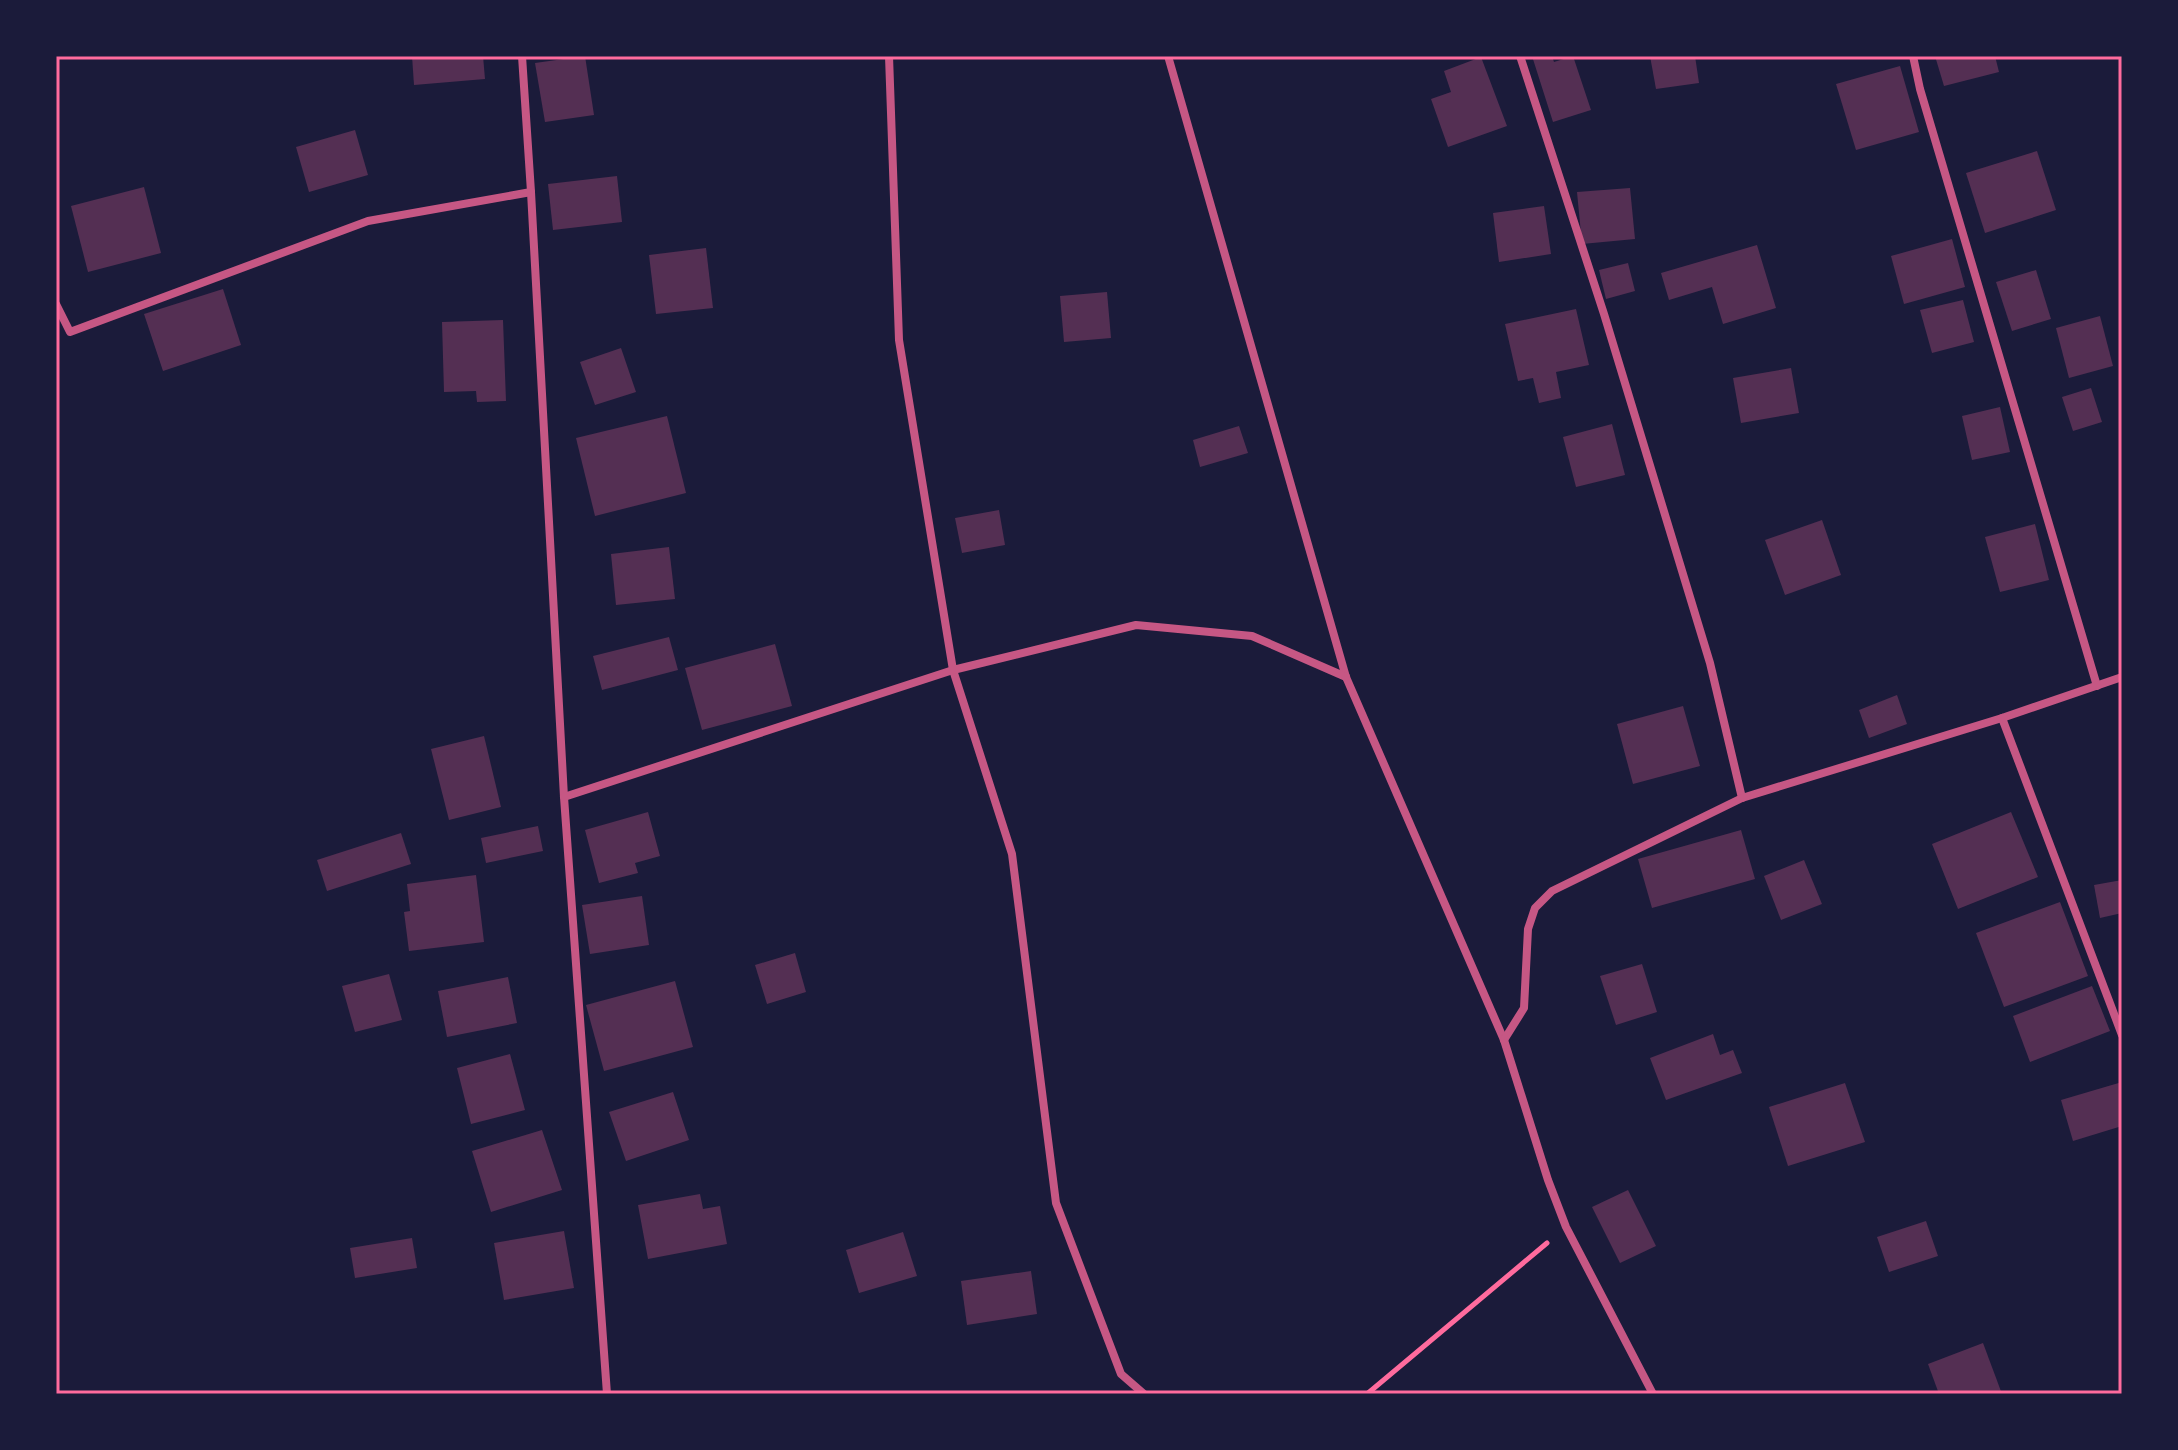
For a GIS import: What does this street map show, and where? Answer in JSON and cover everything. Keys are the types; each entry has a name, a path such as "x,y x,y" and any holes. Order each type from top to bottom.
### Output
{"street":[{"path":"522,56 564,797 607,1394"},
{"path":"889,56 899,340 953,670 1012,854 1056,1203 1121,1374 1144,1394"},
{"path":"1168,56 1346,677 1504,1040 1566,1227 1653,1394"},
{"path":"1520,56 1604,314 1710,663 1742,798"},
{"path":"1913,56 1920,89 2097,686"},
{"path":"56,304 70,332 368,221 531,192"},
{"path":"564,797 953,670 1136,625 1252,636 1346,677"},
{"path":"1504,1040 1524,1008 1528,929 1535,908 1552,891 1742,798 2002,718 2122,677"},
{"path":"2002,718 2122,1035"}],"path":[{"path":"1367,1394 1566,1227"}],"building":[{"path":"412,56 483,56 485,79 414,85"},
{"path":"585,56 594,115 545,122 535,63"},
{"path":"1532,56 1552,56 1554,62 1573,56 1591,110 1553,122"},
{"path":"1650,56 1695,56 1699,83 1656,89"},
{"path":"1935,56 1995,56 1999,72 1944,86"},
{"path":"1481,57 1507,126 1448,147 1431,99 1451,92 1444,71"},
{"path":"1900,66 1919,132 1856,150 1836,84"},
{"path":"355,130 368,175 309,192 296,147"},
{"path":"2037,151 2056,210 1985,233 1966,173"},
{"path":"617,176 622,222 553,230 548,184"},
{"path":"144,187 161,253 88,272 71,206"},
{"path":"1630,188 1635,239 1582,244 1577,192"},
{"path":"1544,206 1551,254 1499,262 1493,213"},
{"path":"1952,239 1965,287 1904,304 1891,256"},
{"path":"1757,245 1776,308 1723,324 1712,287 1669,300 1661,273"},
{"path":"706,248 713,308 656,314 649,255"},
{"path":"1628,263 1635,291 1606,299 1599,270"},
{"path":"2036,270 2051,319 2012,331 1996,282"},
{"path":"223,289 241,345 163,371 144,314"},
{"path":"1107,292 1111,338 1064,342 1060,296"},
{"path":"1963,300 1974,342 1932,353 1920,310"},
{"path":"1576,309 1589,365 1556,372 1561,398 1539,403 1533,378 1518,381 1505,324"},
{"path":"2100,316 2113,366 2069,378 2056,328"},
{"path":"503,320 506,401 477,402 476,391 444,392 442,322"},
{"path":"621,348 636,392 595,405 580,362"},
{"path":"1791,368 1799,413 1741,423 1733,378"},
{"path":"2091,388 2102,422 2073,431 2062,397"},
{"path":"2000,407 2010,452 1972,460 1962,416"},
{"path":"667,416 686,493 595,516 576,438"},
{"path":"1612,424 1625,475 1576,487 1563,437"},
{"path":"1239,426 1248,453 1200,467 1193,440"},
{"path":"999,510 1005,545 962,553 955,518"},
{"path":"1822,520 1841,575 1785,595 1765,540"},
{"path":"2035,524 2049,580 2000,592 1985,537"},
{"path":"669,547 675,599 616,605 611,554"},
{"path":"669,637 678,670 602,690 593,656"},
{"path":"775,644 792,706 702,730 685,668"},
{"path":"1897,695 1907,724 1869,738 1859,710"},
{"path":"1683,706 1700,766 1633,784 1617,724"},
{"path":"484,736 501,807 449,820 431,749"},
{"path":"648,812 660,856 635,863 638,873 599,883 585,830"},
{"path":"2011,812 2038,877 1958,909 1932,844"},
{"path":"538,826 543,851 486,863 481,838"},
{"path":"1741,830 1755,879 1652,908 1638,859"},
{"path":"401,833 411,864 327,891 317,860"},
{"path":"1804,860 1822,904 1781,920 1764,876"},
{"path":"476,875 484,942 409,951 404,912 410,911 407,884"},
{"path":"2122,880 2122,913 2100,918 2094,885"},
{"path":"642,896 649,945 590,954 582,905"},
{"path":"2060,902 2088,976 2004,1007 1976,933"},
{"path":"795,953 806,992 767,1004 755,965"},
{"path":"1642,964 1657,1012 1616,1025 1600,976"},
{"path":"389,974 402,1020 355,1032 342,986"},
{"path":"508,977 517,1023 447,1037 438,991"},
{"path":"675,981 693,1047 604,1071 586,1005"},
{"path":"2092,986 2110,1031 2030,1062 2013,1016"},
{"path":"1713,1034 1720,1055 1733,1050 1742,1073 1666,1100 1650,1058"},
{"path":"510,1054 525,1110 471,1124 457,1068"},
{"path":"2122,1082 2122,1126 2073,1141 2061,1100"},
{"path":"1845,1083 1865,1142 1788,1166 1769,1107"},
{"path":"673,1092 689,1140 626,1161 609,1112"},
{"path":"542,1130 562,1190 491,1212 472,1151"},
{"path":"1628,1190 1656,1246 1620,1263 1592,1207"},
{"path":"700,1194 703,1209 720,1206 727,1244 648,1259 638,1205"},
{"path":"1926,1221 1938,1256 1889,1272 1877,1237"},
{"path":"564,1231 574,1288 504,1300 494,1243"},
{"path":"903,1232 917,1276 859,1293 846,1250"},
{"path":"412,1238 417,1268 355,1278 350,1248"},
{"path":"1031,1271 1037,1314 967,1325 961,1281"},
{"path":"1983,1343 2002,1394 1939,1394 1928,1364"}]}
